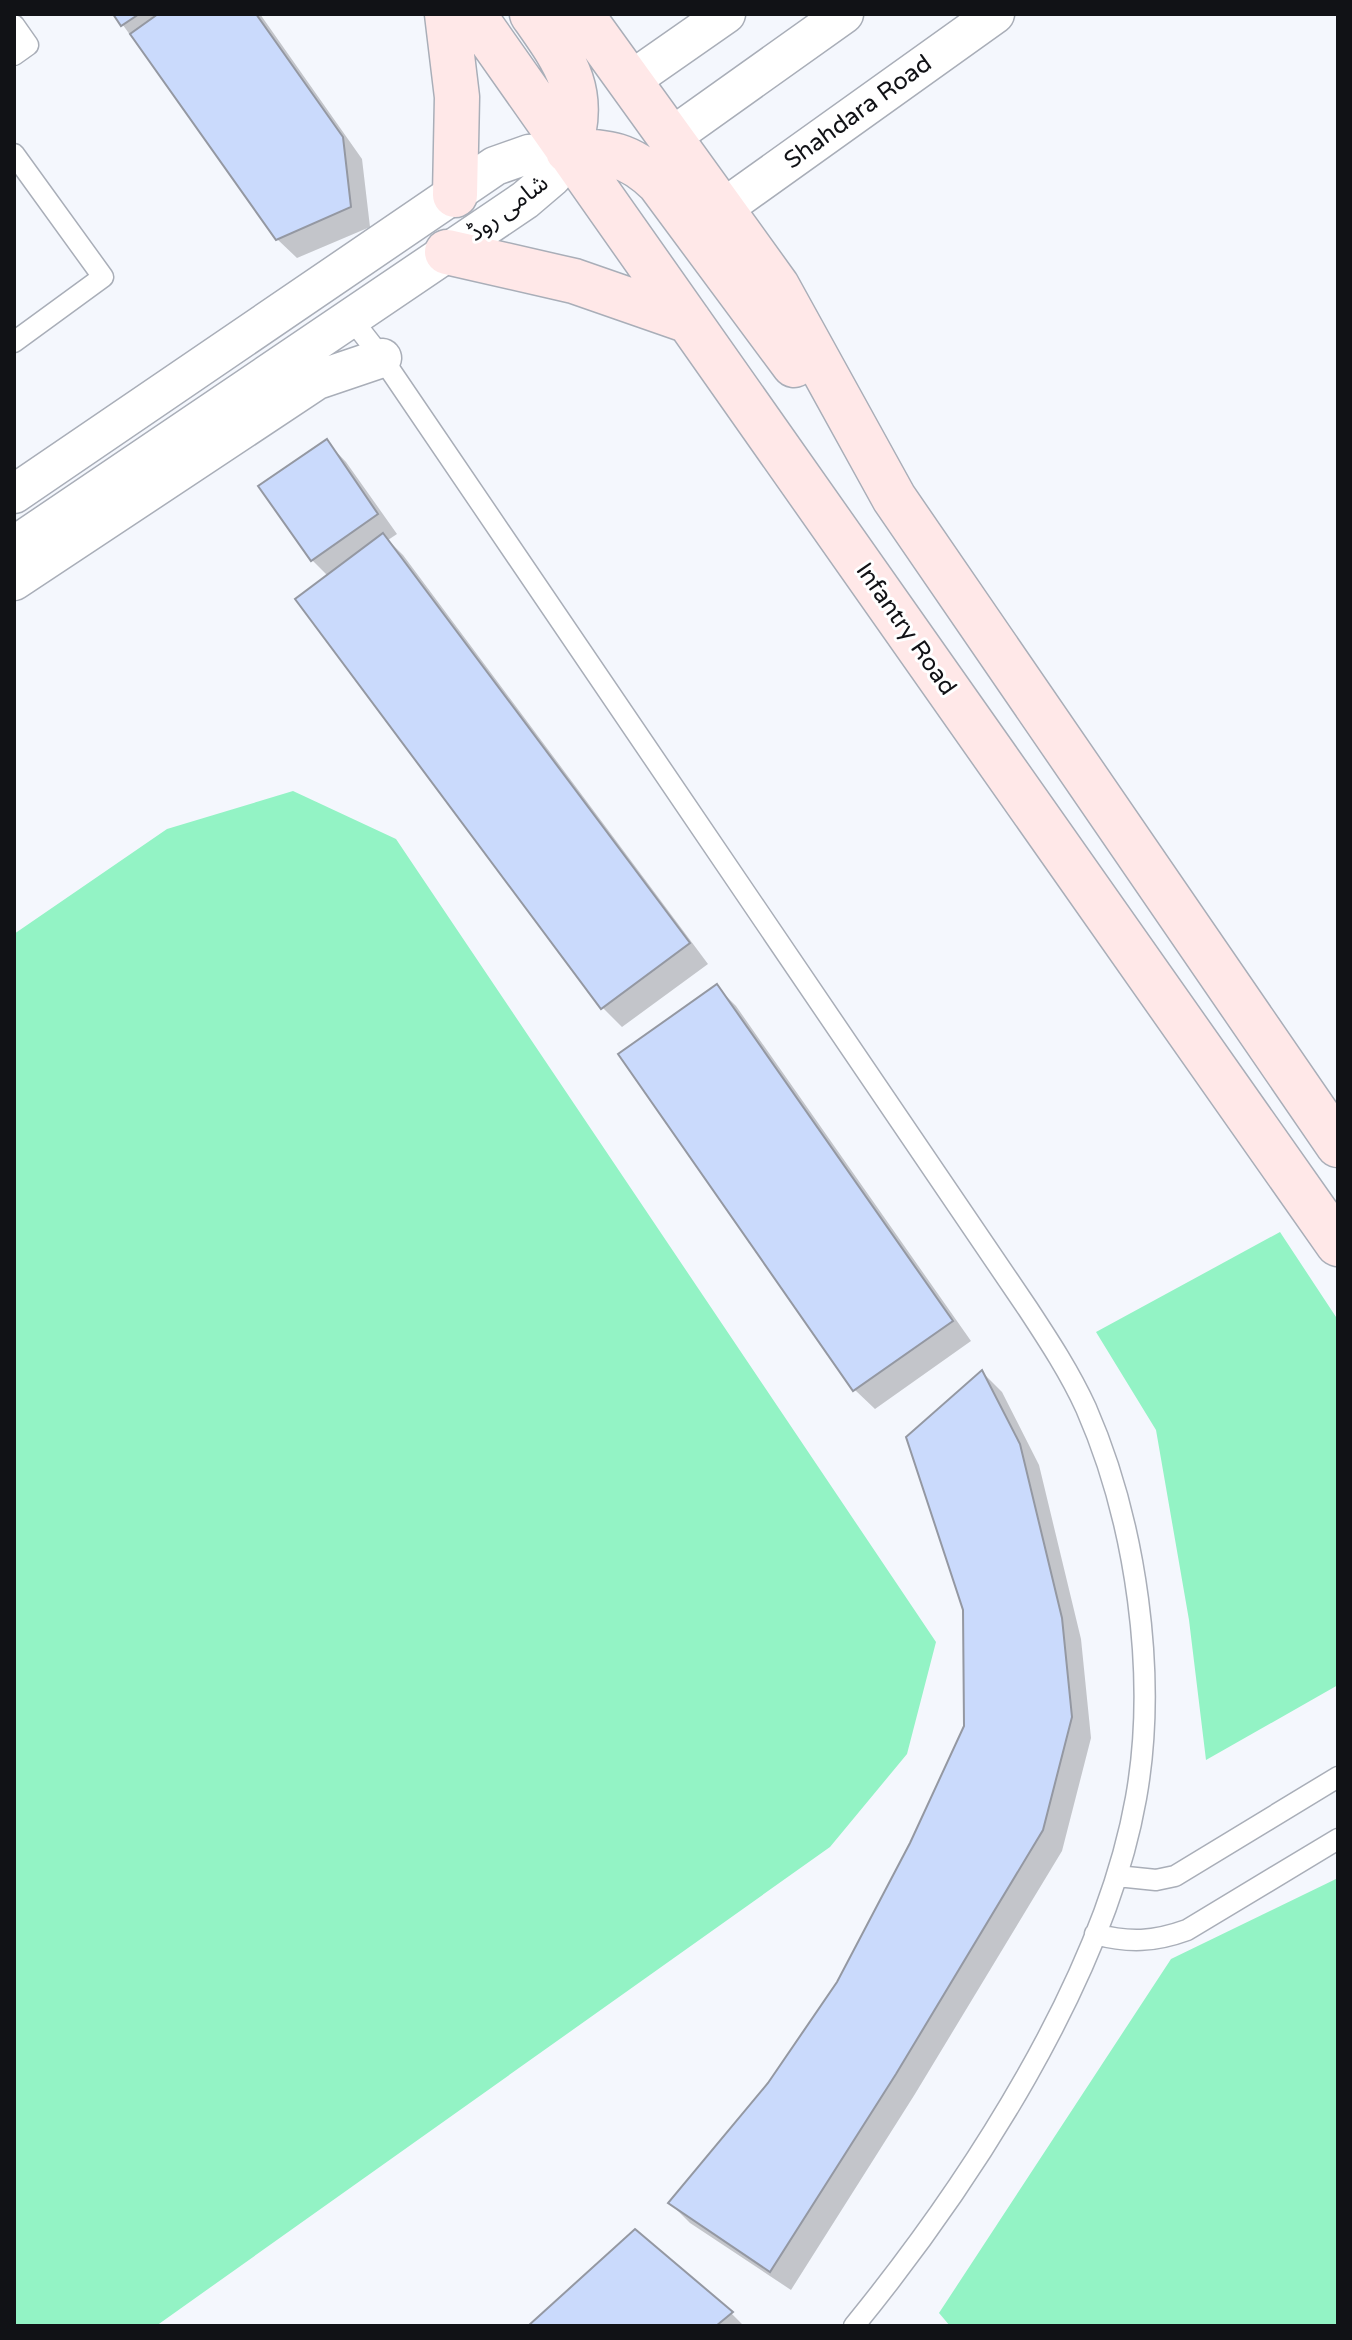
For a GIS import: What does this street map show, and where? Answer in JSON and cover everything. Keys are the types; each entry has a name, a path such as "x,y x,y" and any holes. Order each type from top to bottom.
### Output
{"main road":[{"path":"447,14 457,97 455,195"},
{"name":"Infantry Road","path":"473,14 1338,1244"},
{"path":"532,14 573,80 576,106 568,151 603,151 640,164 659,183 894,498 1338,1145"},
{"path":"581,14 777,286 894,498"},
{"path":"447,252 574,281 689,321"}],"street":[{"path":"630,81 726,14"},
{"path":"670,138 844,14"},
{"name":"Shahdara Road","path":"721,210 995,14"},
{"name":"شامی روڈ","path":"14,494 512,158 568,151"},
{"name":"شامی روڈ","path":"14,546 539,190 568,151"},
{"path":"14,581 317,380 382,358"}],"lane":[{"path":"14,25 28,45 14,55"},
{"path":"14,154 103,277 14,342"},
{"path":"350,317 382,358 996,1260 1067,1370 1086,1408 1125,1522 1138,1604 1143,1687 1141,1765 1117,1876 1095,1934 1043,2048 991,2135 863,2323"},
{"path":"1117,1876 1156,1880 1175,1876 1338,1777"},
{"path":"1095,1934 1140,1942 1187,1930 1338,1839"}],"green space":[{"path":"293,791 396,839 936,1642 907,1754 830,1847 156,2326 14,2326 14,934 167,829"},
{"path":"1280,1232 1338,1320 1338,1685 1206,1760 1189,1620 1156,1430 1096,1332"},
{"path":"1338,1878 1338,2326 950,2326 939,2313 1171,1959"}],"building":[{"path":"113,14 139,14 121,26"},
{"path":"158,14 256,14 343,137 351,207 276,240 130,34"},
{"path":"327,439 378,514 311,561 258,486"},
{"path":"383,533 690,943 601,1009 295,599"},
{"path":"717,984 953,1321 853,1391 618,1054"},
{"path":"982,1370 1020,1444 1062,1618 1072,1717 1043,1830 896,2074 770,2272 668,2203 768,2083 837,1982 910,1843 964,1726 963,1610 906,1437"},
{"path":"635,2229 733,2312 716,2326 528,2326"}]}
